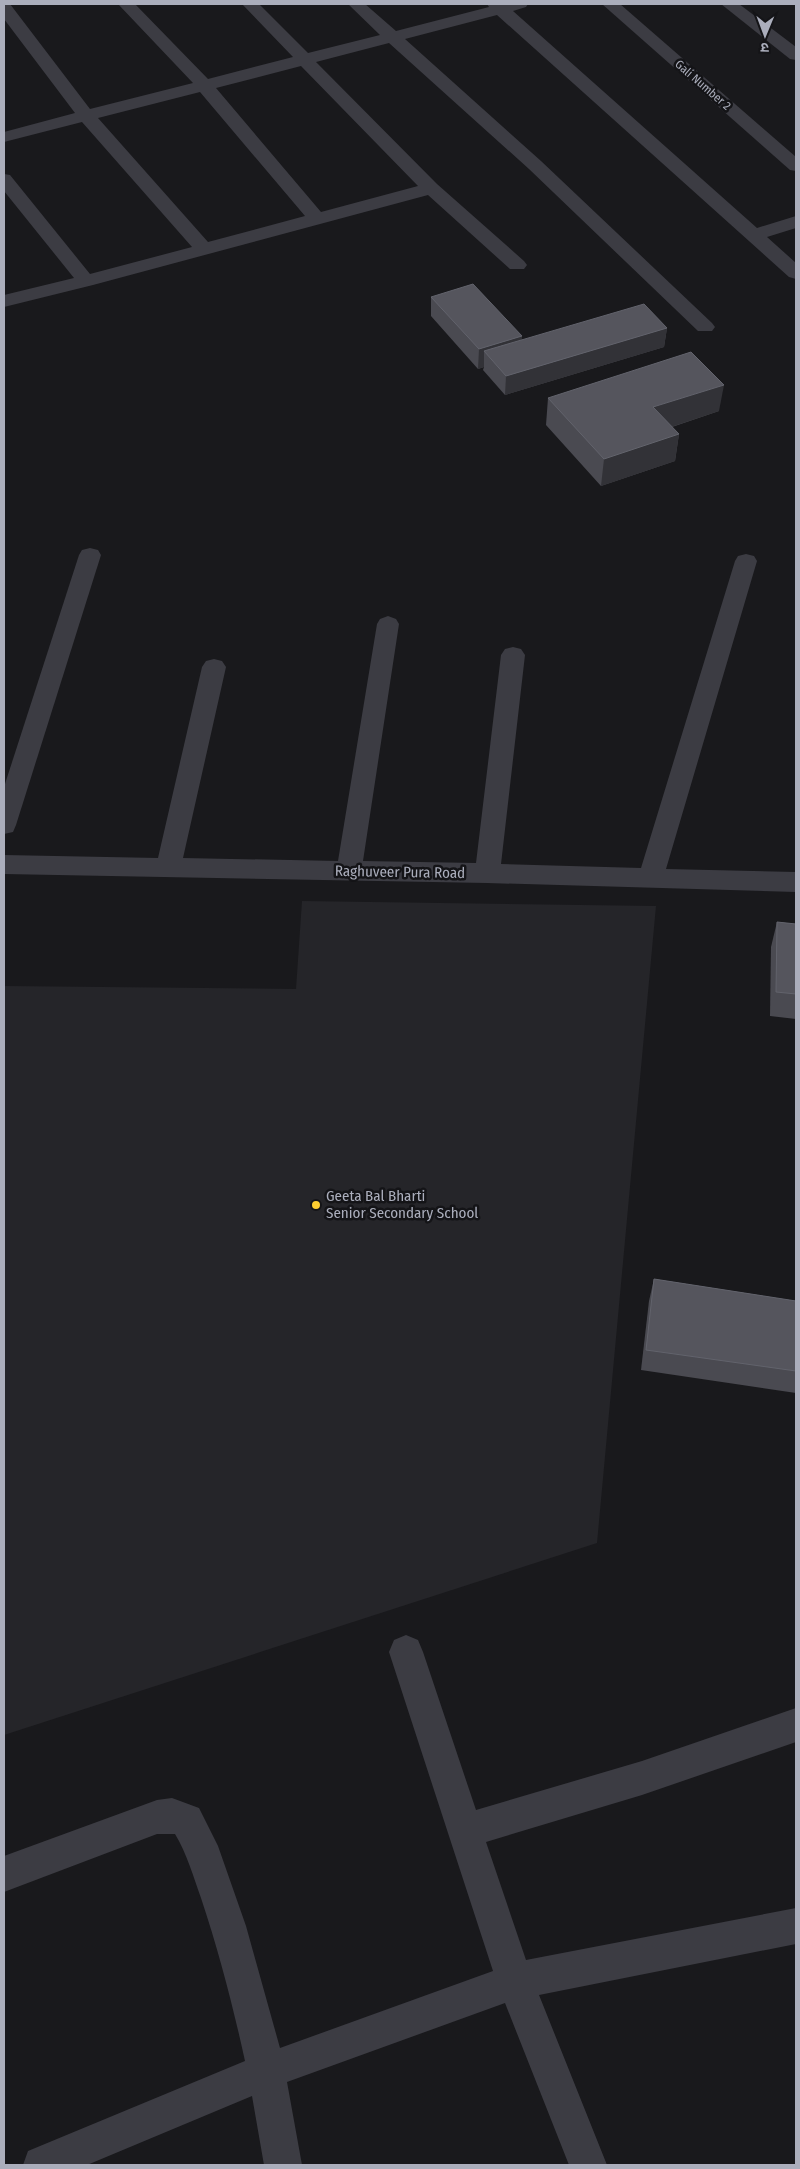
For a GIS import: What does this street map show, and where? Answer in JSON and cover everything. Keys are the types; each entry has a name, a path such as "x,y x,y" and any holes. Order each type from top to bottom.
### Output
{"street":[{"path":"126,4 204,84 317,220"},
{"path":"250,4 431,188 517,265"},
{"path":"356,4 535,165 705,327"},
{"path":"4,137 204,84 393,37 498,6 520,4"},
{"name":"Gali Number 2","path":"610,4 796,166"},
{"path":"729,4 796,55"},
{"path":"498,6 796,273"},
{"path":"4,8 86,116 203,248"},
{"path":"774,38 796,33"},
{"path":"4,179 86,281"},
{"path":"4,301 317,220 431,188"},
{"path":"753,235 796,222"},
{"path":"4,825 90,555"},
{"path":"651,877 746,561"},
{"path":"350,871 388,624"},
{"path":"488,873 513,655"},
{"path":"168,868 214,667"},
{"name":"Raghuveer Pura Road","path":"4,865 488,873 796,882"},
{"path":"406,1652 515,1981 588,2165"},
{"path":"466,1830 642,1778 796,1725"},
{"path":"4,1874 157,1817 172,1815 187,1820 197,1836 228,1924 267,2071 284,2165"},
{"path":"42,2165 267,2071 515,1981 796,1926"}],"shaded area":[{"name":"Geeta Bal Bharti Senior Secondary School","path":"302,901 656,906 597,1543 4,1735 4,986 296,989"}],"building":[{"path":"473,284 522,336 479,349 431,297"},
{"path":"644,304 667,328 506,376 484,351"},
{"path":"691,352 724,385 653,407 679,434 604,459 548,398"},
{"path":"777,922 796,924 796,994 776,992"},
{"path":"654,1279 796,1301 796,1371 646,1350"}],"place":[{"name":"Geeta Bal Bharti Senior Secondary School","path":"316,1205"}]}
